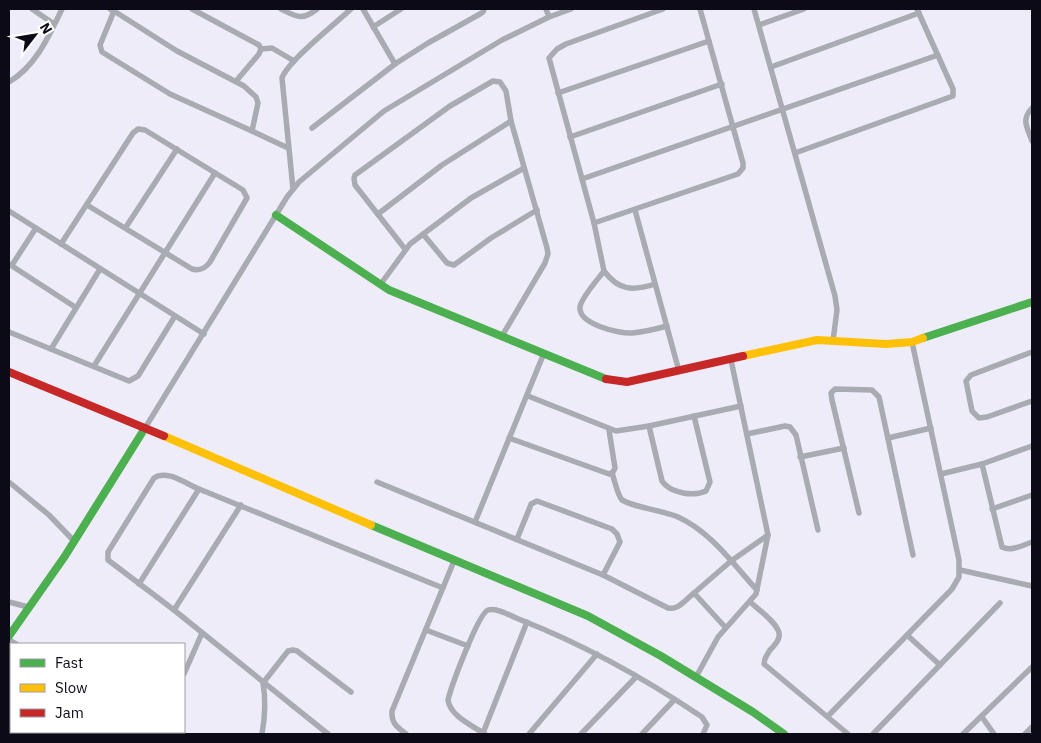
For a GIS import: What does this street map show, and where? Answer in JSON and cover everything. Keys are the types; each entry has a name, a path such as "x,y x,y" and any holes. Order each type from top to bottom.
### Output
{"street":[{"path":"32,9 54,24"},
{"path":"9,82 28,67 39,52 62,9"},
{"path":"192,9 256,43 261,49"},
{"path":"281,9 302,17 308,16 317,9"},
{"path":"293,189 282,78 287,68 294,61 351,9"},
{"path":"363,9 394,64"},
{"path":"373,27 401,9"},
{"path":"312,128 394,64 480,14 484,9"},
{"path":"546,9 549,17"},
{"path":"9,636 74,540 204,334 276,215 299,182 384,111 479,53 549,17 571,9"},
{"path":"655,284 634,289 623,287 615,283 604,271 594,223 549,58 557,49 566,44 663,9"},
{"path":"594,223 740,172 744,164 700,9"},
{"path":"754,9 835,296 837,310 833,341"},
{"path":"759,25 804,9"},
{"path":"252,131 258,103 252,92 237,80 177,51 113,10 100,45 102,52 170,94 288,148"},
{"path":"771,67 918,11 954,93 951,98 795,153"},
{"path":"558,93 709,41"},
{"path":"261,49 272,48 294,61"},
{"path":"237,80 261,49"},
{"path":"582,179 938,55"},
{"path":"405,249 355,185 355,175 450,106 493,81 500,82 506,91 511,121 548,248 547,258 502,336"},
{"path":"570,137 722,84"},
{"path":"1032,108 1025,120 1032,141"},
{"path":"378,214 442,165 511,121"},
{"path":"61,244 135,131 140,129 145,130 243,190 247,198 210,262 201,270 192,269 126,227 87,205"},
{"path":"126,227 177,149"},
{"path":"380,286 405,249 423,234 471,198 524,168"},
{"path":"94,366 215,173"},
{"path":"423,234 447,263 454,265 491,238 537,210"},
{"path":"635,210 679,371"},
{"path":"9,211 204,334"},
{"path":"276,215 380,286 609,380 627,382 811,341 886,344 912,342 1032,302"},
{"path":"36,228 10,264 75,307"},
{"path":"51,349 100,269"},
{"path":"604,271 580,307 587,321 615,332 627,333 667,326"},
{"path":"9,332 126,381 136,378 175,316"},
{"path":"828,716 952,589 960,570 912,342"},
{"path":"1032,352 974,374 966,381 972,411 979,418 1032,402"},
{"path":"475,522 544,353"},
{"path":"696,677 715,642 726,627 750,602 757,590 768,535 731,360"},
{"path":"9,372 596,620 636,641 696,677 784,734"},
{"path":"859,513 832,400 831,393 835,389 869,390 874,392 879,400 913,555"},
{"path":"528,396 609,430 622,431 741,406"},
{"path":"649,426 662,480 665,485 677,491 699,494 706,491 710,482 694,416"},
{"path":"747,434 788,426 792,429 796,435 818,530"},
{"path":"888,438 931,428"},
{"path":"609,430 615,468 612,473"},
{"path":"510,438 603,473 612,473"},
{"path":"940,474 982,464 1032,446"},
{"path":"800,457 844,448"},
{"path":"982,464 1002,547 1012,549 1032,542"},
{"path":"612,473 622,500 662,511 691,524 714,543 757,590"},
{"path":"328,734 174,610 111,563 107,556 108,552 154,478 162,474 168,475 443,588"},
{"path":"9,482 49,515 74,540"},
{"path":"377,482 603,575 673,609 679,607 731,561 768,535"},
{"path":"139,584 199,489"},
{"path":"992,508 1032,495"},
{"path":"517,539 531,504 537,501 612,529 618,534 620,542 603,575"},
{"path":"174,610 241,505"},
{"path":"406,734 392,721 392,710 454,561"},
{"path":"960,570 1032,586"},
{"path":"694,594 726,627"},
{"path":"9,602 28,607"},
{"path":"750,602 776,625 779,632 779,638 764,659 764,664 848,734"},
{"path":"873,734 1000,603"},
{"path":"527,622 484,734 457,715 448,702 468,646 480,619 488,611 500,612 527,622 567,639 636,676 705,721 707,727 703,734"},
{"path":"426,630 468,646"},
{"path":"185,672 202,633"},
{"path":"907,635 940,665"},
{"path":"262,734 265,699 263,683 288,651 293,650 351,692"},
{"path":"529,734 597,654"},
{"path":"963,734 1030,669 1032,676"},
{"path":"581,734 636,676"},
{"path":"642,734 674,700"},
{"path":"982,717 994,734"},
{"path":"1025,734 1032,727"},
{"path":"770,734 776,728"}],"traffic: fast":[{"path":"276,215 389,290 606,379"},
{"path":"923,338 1032,302"},
{"path":"9,636 65,556 145,428"},
{"path":"371,525 588,616 661,656 753,712 784,734"}],"traffic: slow":[{"path":"743,356 817,340 886,344 912,342 923,338"},
{"path":"164,436 371,525"}],"traffic: jam":[{"path":"606,379 627,382 743,356"},
{"path":"9,372 164,436"}]}
